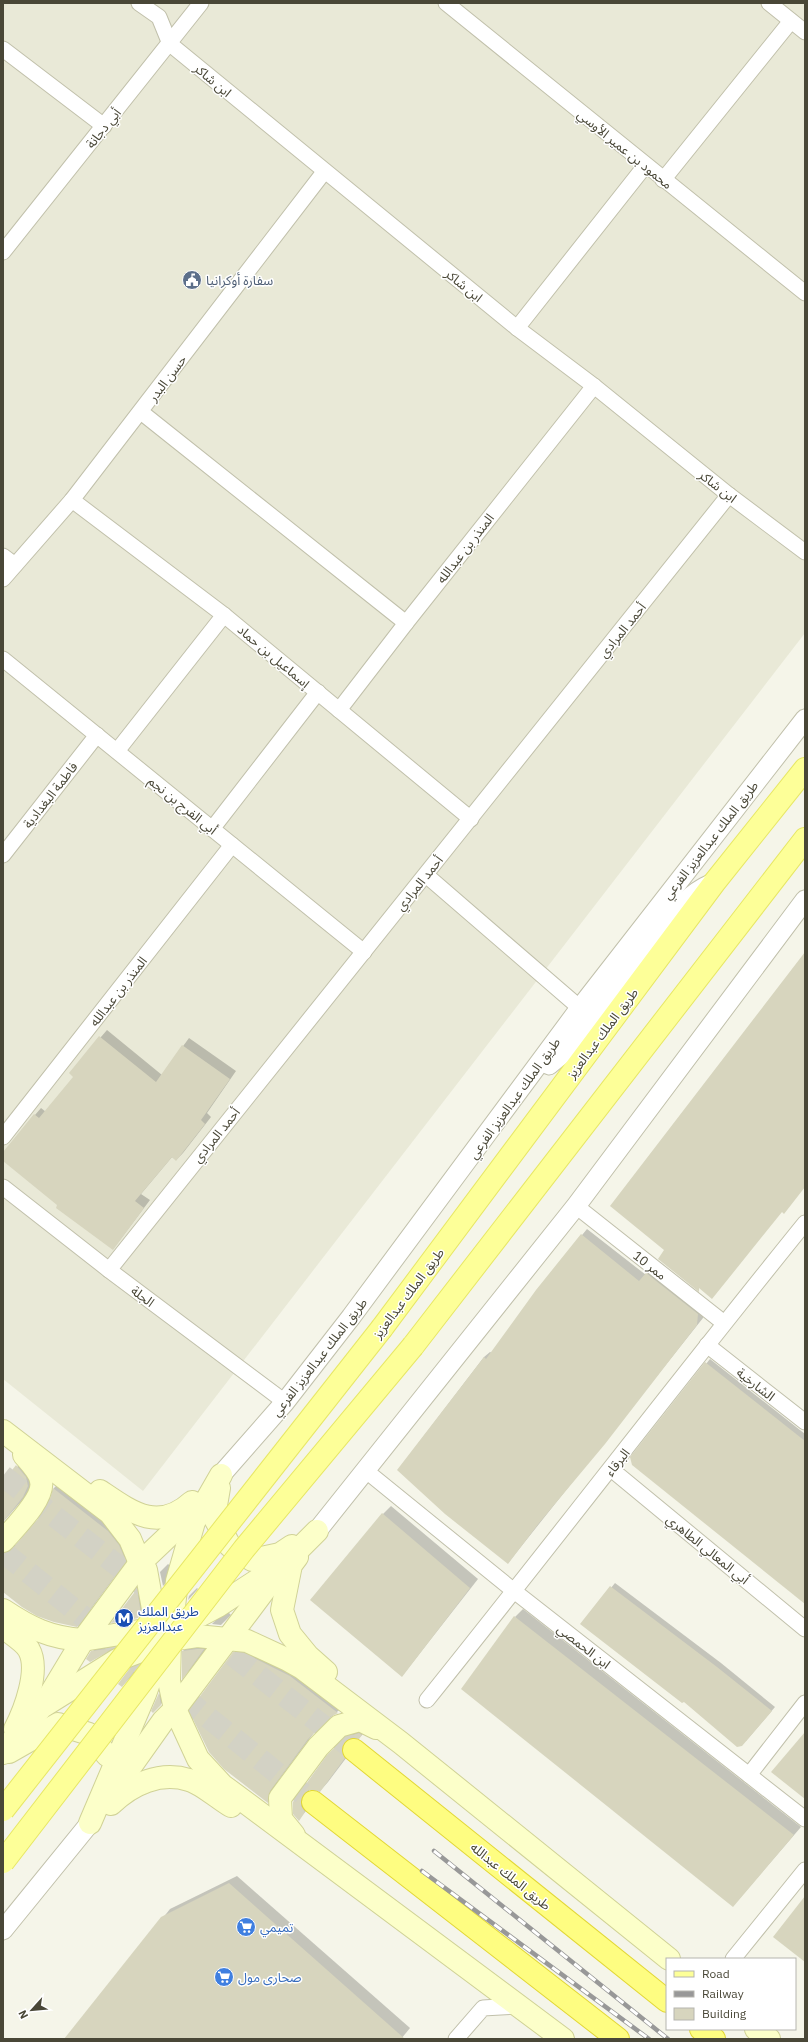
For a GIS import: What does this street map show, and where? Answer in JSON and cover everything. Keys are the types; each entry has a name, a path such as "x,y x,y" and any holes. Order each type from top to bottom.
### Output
{"highway":[{"name":"طريق الملك عبدالله","path":"354,1750 666,2000"},
{"path":"313,1802 618,2039"},
{"path":"702,2030 714,2039"}],"main road":[{"name":"طريق الملك عبدالعزيز","path":"3,1810 382,1328 714,883 805,769"},
{"path":"788,791 805,776"},
{"path":"3,1862 244,1549 414,1346 805,839"},
{"path":"3,1430 135,1514 154,1518 172,1515 184,1509 221,1475"},
{"path":"3,1430 110,1513 130,1539 140,1563 146,1570 164,1634 169,1681 175,1709 198,1759 222,1785 516,2006 563,2039"},
{"path":"3,1435 32,1463 42,1481 39,1496 3,1541"},
{"path":"221,1475 214,1517 230,1546 252,1560 280,1554 317,1531"},
{"path":"42,1708 83,1640 140,1563 179,1526 221,1475"},
{"path":"90,1823 153,1674 189,1535 194,1522 221,1475"},
{"path":"90,1823 163,1721 175,1709 227,1638 287,1561 317,1531"},
{"path":"317,1531 291,1565 282,1610 290,1634 308,1656 401,1743"},
{"path":"3,1753 22,1728 42,1708 106,1666 218,1606 287,1561"},
{"path":"3,1610 19,1621 54,1637 83,1640 164,1634 227,1638 247,1642 286,1659 302,1668 401,1743 668,1958"},
{"path":"3,1627 29,1649 32,1686 22,1716 3,1753"},
{"path":"363,1891 291,1832 281,1819 280,1798 318,1747 339,1726 360,1720 401,1743"},
{"path":"3,1753 58,1724 89,1734 108,1756 108,1770 90,1823"},
{"path":"90,1823 122,1793 148,1779 168,1776 190,1780 363,1891"},
{"path":"750,2030 760,2039"},
{"path":"757,2030 769,2039"}],"street":[{"name":"ابن شاكر","path":"139,3 159,17 170,44 324,172 517,328 594,386 730,495 805,552"},
{"name":"أبي دجانة","path":"3,252 170,44 201,3"},
{"path":"769,3 805,32"},
{"name":"محمود بن عمير الأوسي","path":"453,5 663,180 805,293"},
{"path":"663,180 791,21"},
{"path":"3,49 104,126"},
{"path":"517,328 646,166"},
{"name":"حسن البدر","path":"3,579 9,560 72,500 324,172"},
{"name":"المنذر بن عبدالله","path":"339,710 594,386"},
{"path":"141,412 406,623"},
{"name":"أحمد المرادي","path":"108,1270 730,495"},
{"name":"إسماعيل بن حماد","path":"72,500 224,615 471,818"},
{"path":"117,751 224,615"},
{"name":"أبي الفرج بن نجم","path":"3,659 364,952"},
{"path":"212,829 318,692"},
{"name":"طريق الملك عبدالعزيز الفرعي","path":"221,1475 286,1402 580,1008 805,719"},
{"name":"فاطمة البغدادية","path":"3,855 97,735"},
{"name":"المنذر بن عبدالله","path":"3,1137 232,845"},
{"path":"426,875 580,1008"},
{"path":"526,1082 561,1055 623,975 684,901 700,889 714,883"},
{"path":"317,1531 576,1206 805,900"},
{"name":"الجلة","path":"3,1187 108,1270 286,1402"},
{"name":"ممر 10","path":"576,1206 724,1323"},
{"name":"البرقاء","path":"428,1700 611,1469 724,1323 805,1223"},
{"name":"الشارخية","path":"707,1345 805,1422"},
{"name":"أبي المعالي الطاهري","path":"611,1469 805,1629"},
{"name":"ابن الحمصي","path":"365,1470 514,1591 805,1819"},
{"path":"749,1775 805,1704"},
{"path":"3,1930 90,1823"},
{"path":"734,1958 805,1870"},
{"path":"456,2039 483,2008 516,2006"}],"shaded area":[{"path":"3,3 805,3 805,633 143,1491 3,1379"}],"building":[{"path":"805,952 805,1187 784,1214 782,1212 712,1299 699,1288 699,1292 658,1259 664,1250 610,1206"},
{"path":"99,1036 156,1082 182,1045 230,1079 201,1120 205,1124 176,1161 172,1157 135,1201 144,1208 113,1250 56,1208 57,1205 3,1161 3,1152 34,1114 39,1118 73,1077 69,1073"},
{"path":"581,1234 639,1281 646,1273 698,1314 697,1325 605,1444 539,1523 508,1564 445,1514 397,1470 484,1357 486,1359 536,1290"},
{"path":"705,1362 805,1441 805,1604 632,1465 630,1457"},
{"path":"16,1465 26,1477 28,1486 23,1497 3,1522 3,1482"},
{"path":"53,1488 108,1531 119,1545 126,1561 77,1627 54,1622 37,1616 22,1607 3,1592 3,1553 12,1549 37,1520 49,1502"},
{"path":"382,1513 470,1588 402,1677 310,1600"},
{"path":"610,1586 717,1667 772,1711 742,1746 737,1747 684,1702 682,1703 580,1624"},
{"path":"137,1589 141,1614 138,1618 111,1623"},
{"path":"514,1616 794,1835 733,1907 461,1689"},
{"path":"115,1648 90,1662 86,1659 91,1651"},
{"path":"204,1649 182,1680 182,1651"},
{"path":"233,1652 244,1653 290,1676 338,1713 330,1717 308,1739 270,1791 268,1803 224,1769 209,1752 189,1711"},
{"path":"139,1665 122,1687 118,1684 130,1668"},
{"path":"159,1693 161,1705 153,1713 151,1711"},
{"path":"805,1732 805,1799 771,1772"},
{"path":"359,1733 362,1735 359,1739 350,1738 344,1743 342,1748 345,1758 320,1792 309,1790 303,1795 301,1806 305,1812 299,1821 293,1814 293,1802 327,1755 346,1737"},
{"name":"صحارى مول","path":"229,1883 405,2039 64,2039 161,1917"},
{"path":"805,1896 805,1962 773,1937"}],"tunnel":[{"path":"3,1476 145,1587"},
{"path":"3,1552 313,1802"},
{"path":"207,1635 354,1750"}],"railway":[{"path":"434,1851 668,2039"},
{"path":"422,1871 649,2039"}],"place":[{"name":"سفارة أوكرانيا","path":"192,280"},
{"name":"طريق الملك عبدالعزيز","path":"124,1618"},
{"name":"تمیمي","path":"246,1927"},
{"name":"صحارى مول","path":"224,1977"}]}
